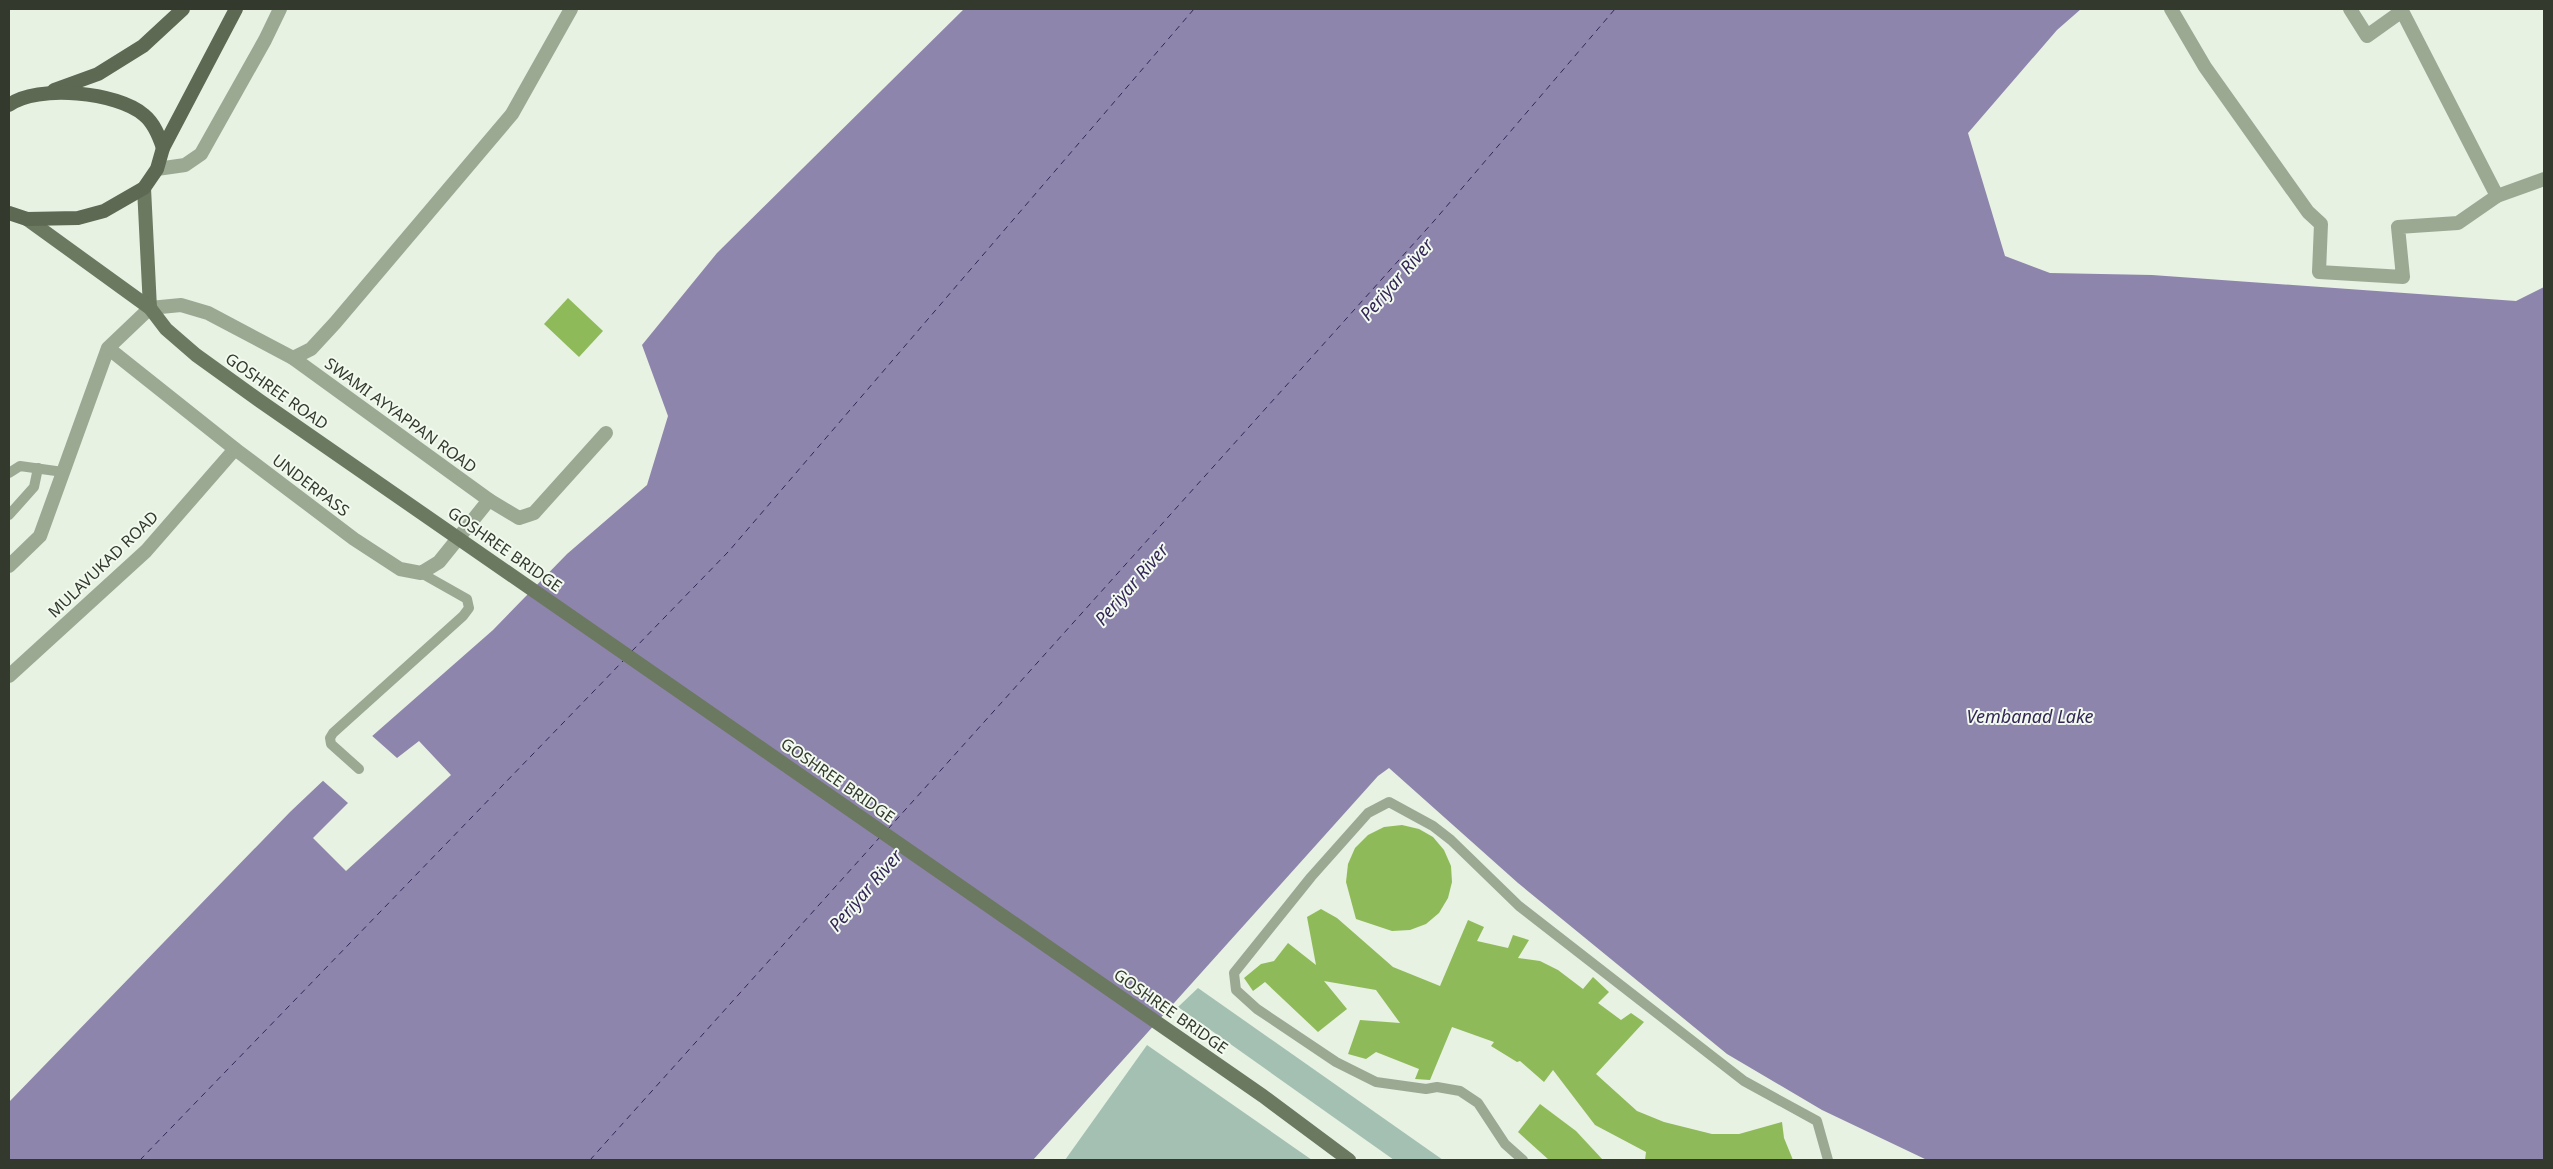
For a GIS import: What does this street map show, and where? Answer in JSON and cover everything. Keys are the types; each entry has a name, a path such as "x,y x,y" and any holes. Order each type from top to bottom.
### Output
{"highway":[{"path":"12,100 48,92 98,74 143,46 183,9"},
{"path":"9,213 27,219 78,218 104,210 144,188 157,169 163,148 236,9"},
{"path":"48,92 116,100 127,105 144,114 156,129 163,148"}],"main road":[{"path":"144,188 150,308"},
{"name":"GOSHREE ROAD","path":"27,219 150,308 166,329 196,355 393,493"},
{"name":"GOSHREE BRIDGE","path":"393,493 1263,1096 1349,1160"}],"street":[{"path":"157,169 185,165 201,154 265,40 280,9"},
{"path":"9,566 40,536 108,348 150,308 181,305 208,313 293,358 311,349 512,114 571,9"},
{"path":"2171,9 2205,67 2308,212 2321,224 2319,272 2403,278 2398,227 2458,222 2496,196 2544,179"},
{"path":"2350,9 2367,36 2402,11 2496,196"},
{"name":"UNDERPASS","path":"108,348 235,449 354,539 400,569 421,573"},
{"name":"SWAMI AYYAPPAN ROAD","path":"293,358 489,500 519,518 534,512 606,433"},
{"name":"MULAVUKAD ROAD","path":"9,676 146,551 235,449"},
{"path":"421,573 440,562 489,500"}],"lane":[{"path":"9,472 20,466 63,472"},
{"path":"9,515 34,488 38,468"},
{"path":"358,769 331,744 330,738 333,732 464,616 469,608 467,599 421,573"},
{"path":"1523,1160 1505,1144 1478,1103 1460,1091 1437,1087 1426,1089 1376,1082 1336,1062 1257,1009 1236,990 1234,973 1311,876 1368,813 1389,802 1433,826 1451,840 1519,906 1744,1081 1817,1121 1828,1160"}],"green space":[{"path":"1198,988 1443,1160 1394,1160 1178,1007"},
{"path":"1147,1045 1312,1160 1065,1160"}],"water":[{"name":"Vembanad Lake","path":"964,9 2081,9 2057,30 1968,133 2005,256 2050,273 2152,275 2516,301 2544,287 2544,1160 1927,1160 1822,1110 1727,1054 1518,883 1389,768 1378,776 1033,1160 9,1160 9,1102 290,812 346,759 493,630 567,554 647,485 668,416 642,345 717,253"}],"pier":[{"path":"370,734 397,758 419,741 451,775 346,871 313,838 348,803 321,779"}],"building":[{"path":"568,298 603,331 579,357 544,324"},
{"path":"1402,825 1419,829 1433,837 1444,850 1451,866 1452,882 1448,898 1439,913 1426,924 1410,930 1392,931 1356,919 1346,882 1348,864 1355,848 1368,835 1384,827"},
{"path":"1321,909 1337,918 1393,967 1440,986 1468,920 1484,927 1477,941 1508,948 1513,935 1529,940 1518,958 1540,961 1558,970 1583,989 1593,977 1609,992 1598,1003 1621,1020 1631,1013 1644,1022 1596,1074 1637,1111 1664,1122 1712,1134 1739,1134 1782,1122 1784,1138 1793,1160 1645,1160 1646,1152 1595,1125 1553,1070 1544,1082 1520,1061 1517,1062 1491,1046 1494,1042 1452,1027 1430,1080 1415,1079 1419,1069 1376,1052 1366,1059 1348,1054 1360,1020 1400,1023 1376,990 1324,981 1347,1009 1318,1032 1265,982 1253,991 1244,978 1261,964 1274,961 1288,943 1316,965 1307,917"},
{"path":"1540,1104 1576,1131 1603,1160 1549,1160 1518,1132"}],"ferry route":[{"path":"632,651 729,551 1194,9"},
{"path":"888,829 1434,221 1615,9"},
{"path":"140,1160 623,661"},
{"path":"590,1160 880,837"}],"water label":[{"name":"Periyar River","path":"1396,279"},
{"name":"Periyar River","path":"1131,584"},
{"name":"Periyar River","path":"865,890"}]}
